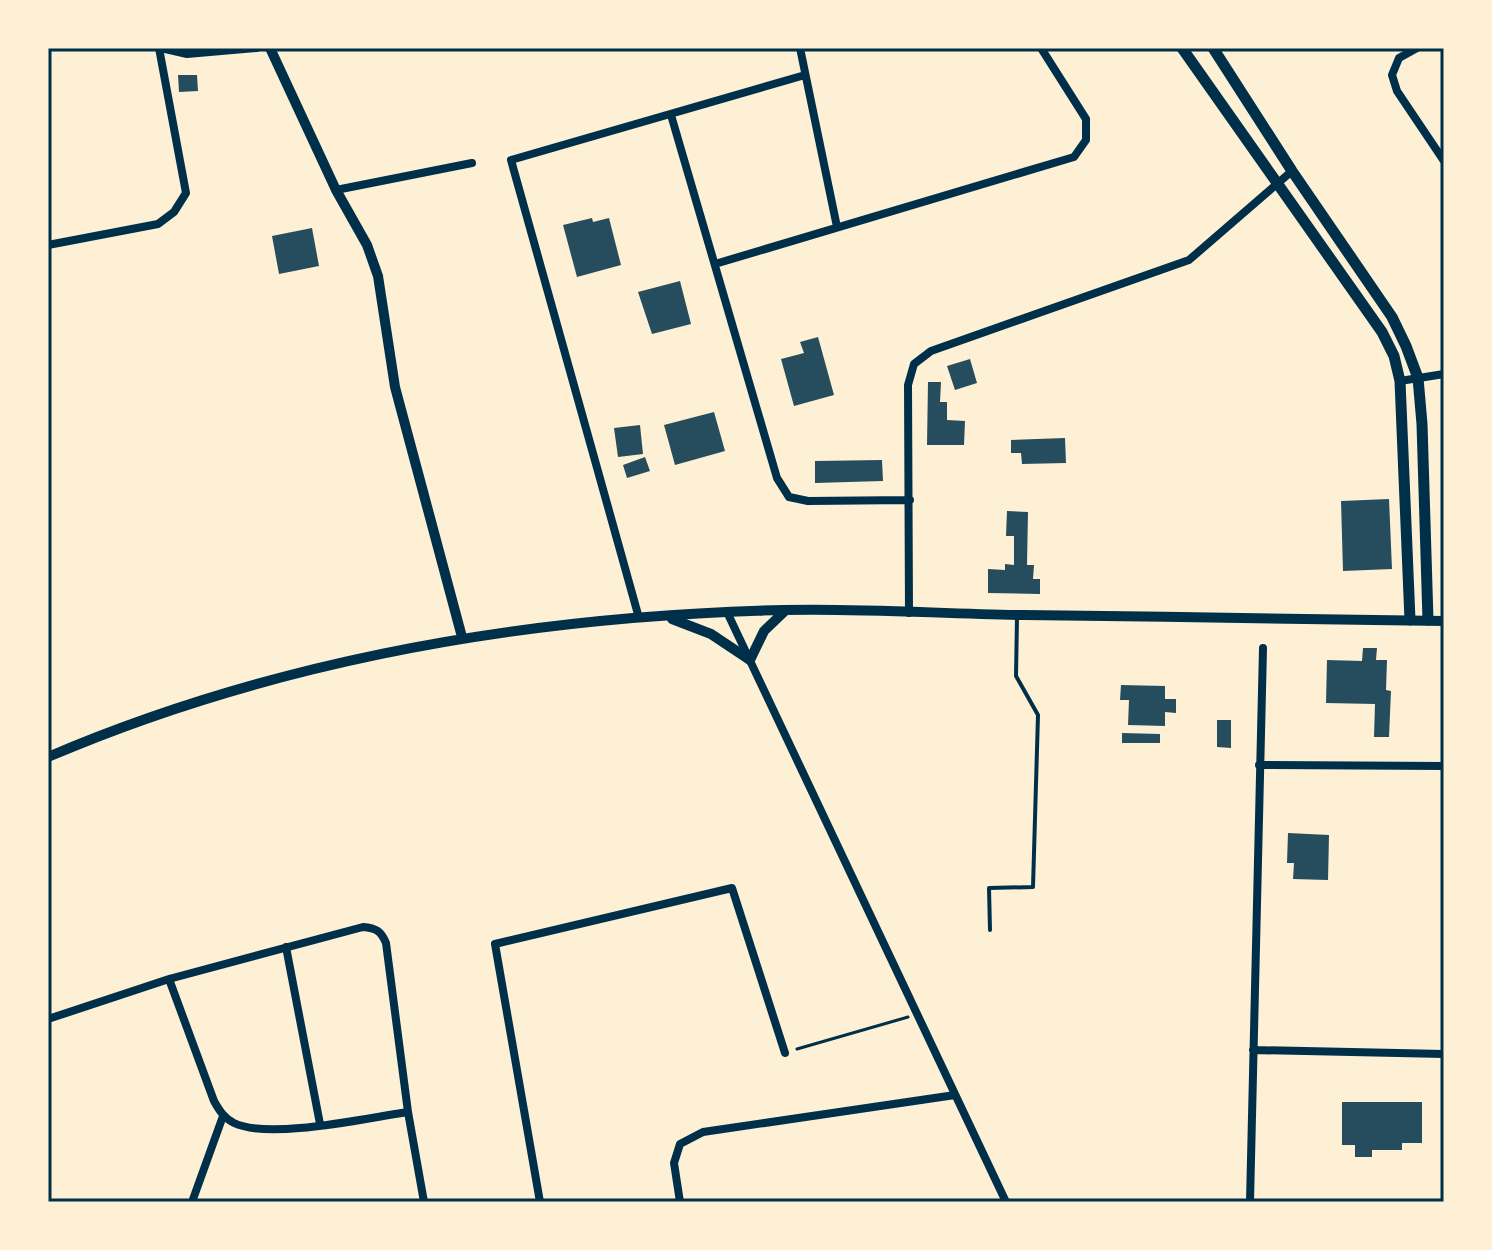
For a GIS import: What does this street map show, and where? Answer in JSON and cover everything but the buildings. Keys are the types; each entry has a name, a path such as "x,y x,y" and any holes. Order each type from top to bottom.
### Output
{"main road":[{"path":"1183,48 1382,332 1394,356 1400,381 1410,620"},
{"path":"1213,48 1392,317 1418,378 1428,620"}],"street":[{"path":"48,245 158,224 174,212 186,193 160,48 187,54 257,48"},
{"path":"270,48 336,190 367,245 378,276 395,387 462,637"},
{"path":"800,48 837,227"},
{"path":"715,264 1074,157 1086,140 1086,119 1041,48"},
{"path":"1417,48 1399,58 1392,75 1397,91 1444,161"},
{"path":"639,618 511,160 805,75"},
{"path":"671,115 777,478 789,497 808,501 910,500"},
{"path":"336,190 472,163"},
{"path":"909,613 908,385 914,364 931,351 1189,260 1292,171"},
{"path":"1400,381 1444,374"},
{"path":"48,757 194,703 310,669 462,637 639,618 787,610 1444,621"},
{"path":"750,660 764,631 787,610"},
{"path":"727,612 1006,1202"},
{"path":"667,617 711,634 750,660"},
{"path":"1250,1202 1263,648"},
{"path":"1259,765 1444,766"},
{"path":"540,1202 495,944 732,888 785,1053"},
{"path":"48,1019 169,979 286,947 363,927 381,932 386,943 408,1112 424,1202"},
{"path":"286,947 320,1124"},
{"path":"169,979 208,1088 223,1116 252,1129 408,1112"},
{"path":"1253,1050 1444,1054"},
{"path":"680,1202 674,1163 680,1144 703,1132 955,1095"},
{"path":"192,1202 223,1116"}],"lane":[{"path":"990,930 989,888 1033,887 1038,715 1016,676 1017,615"}],"path":[{"path":"785,1053 917,1015"}]}
